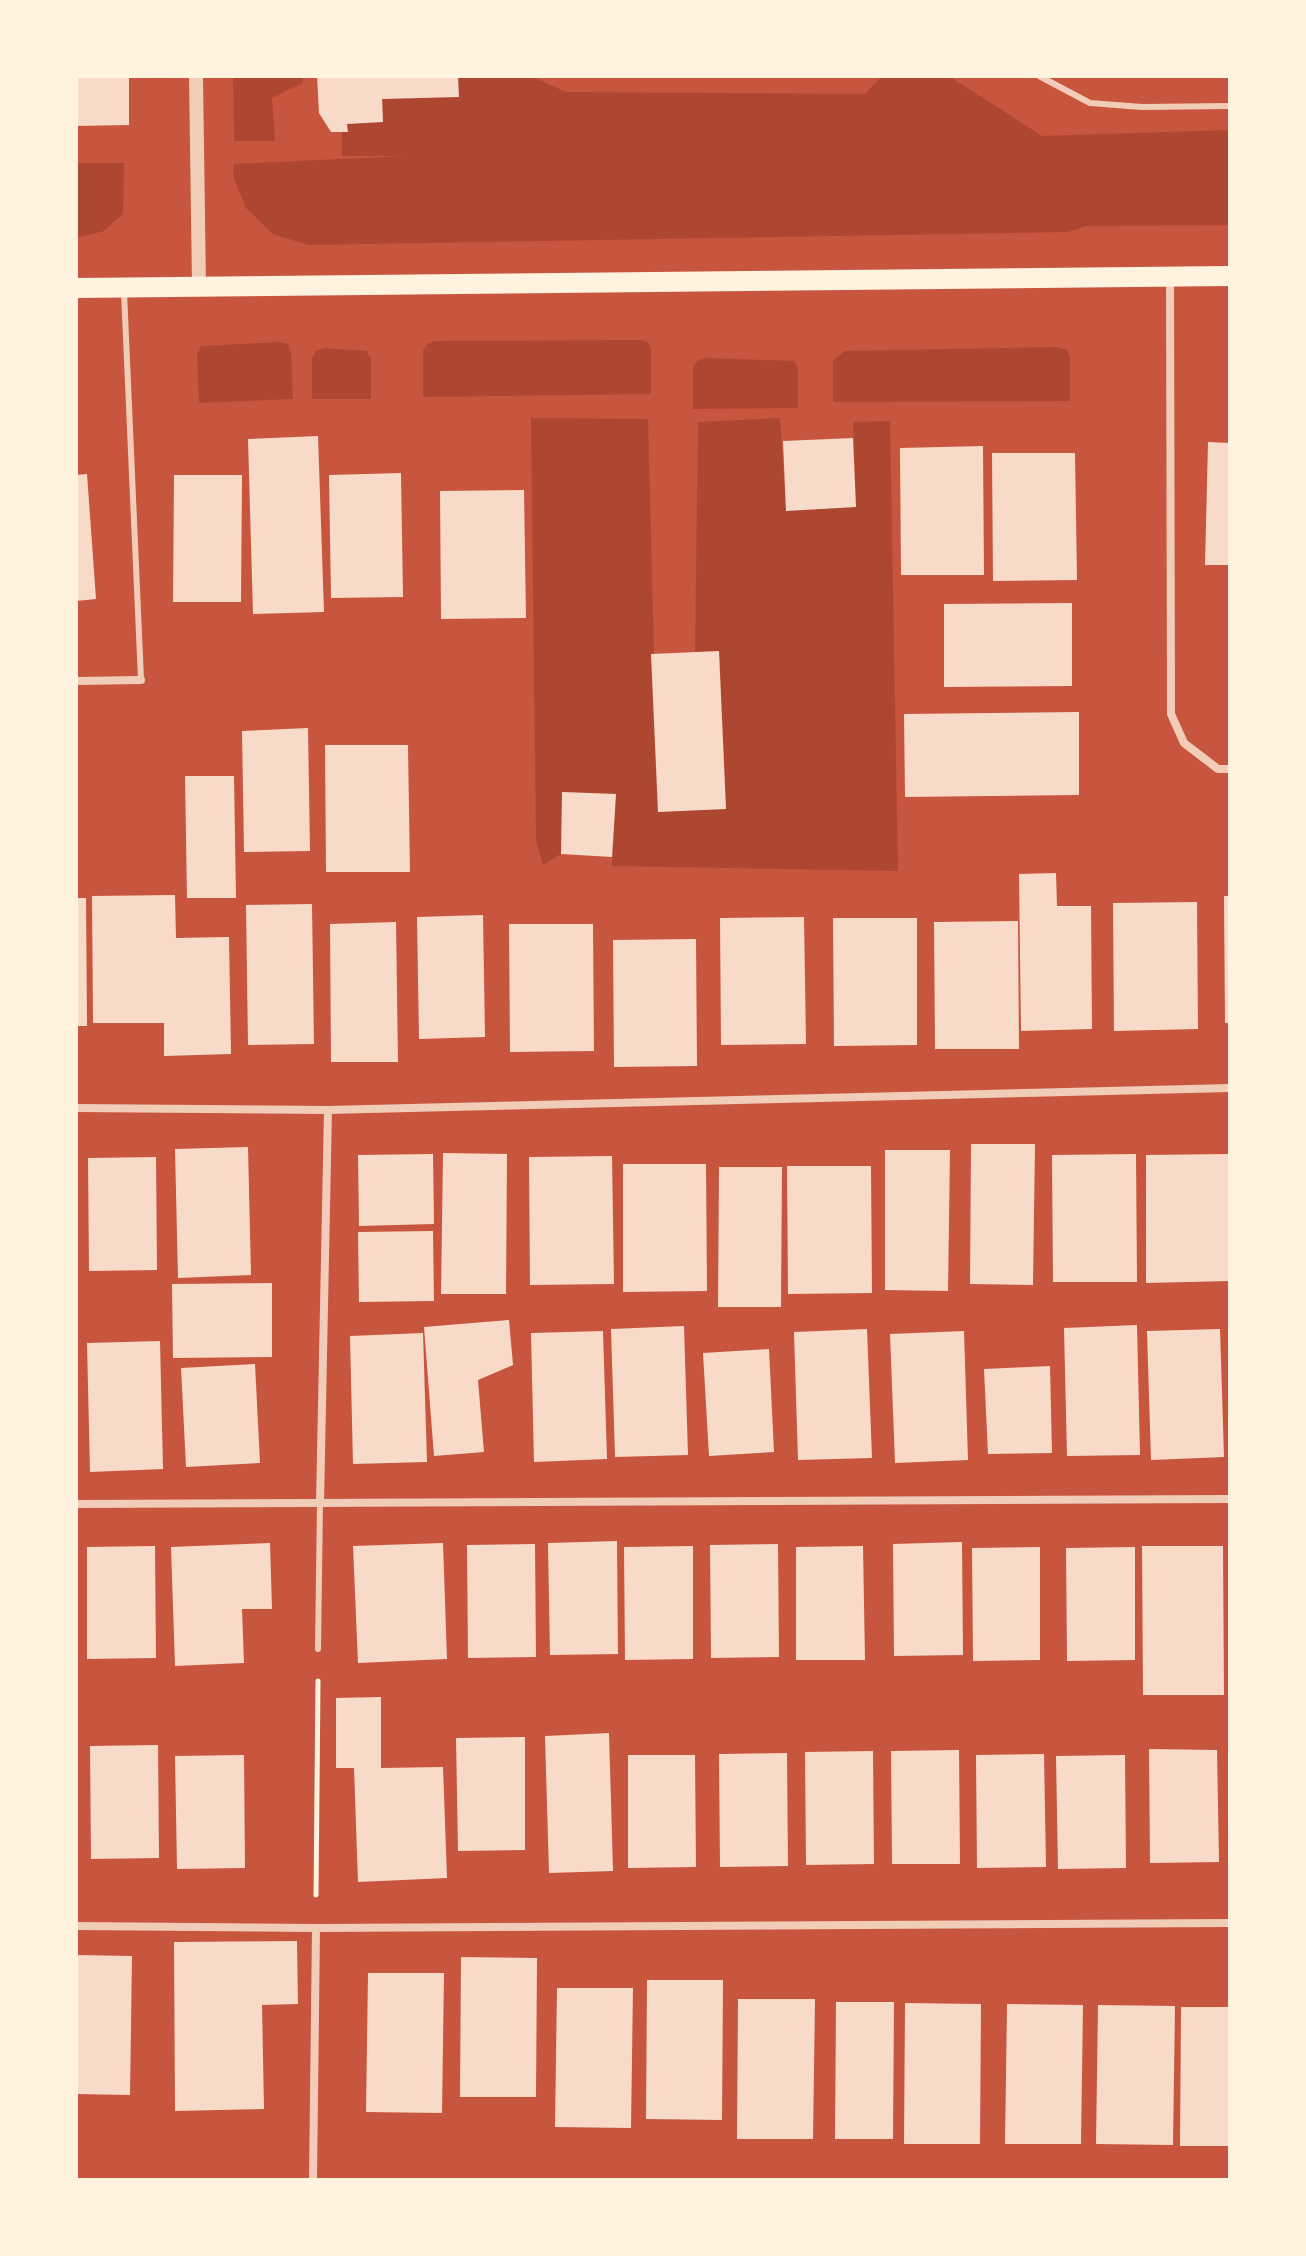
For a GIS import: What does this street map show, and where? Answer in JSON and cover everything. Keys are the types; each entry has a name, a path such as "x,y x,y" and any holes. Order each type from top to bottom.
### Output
{"main road":[{"path":"76,288 1230,276"}],"street":[{"path":"196,76 199,286"},
{"path":"1170,277 1171,714 1184,743 1218,769 1230,769"},
{"path":"76,681 141,680"},
{"path":"76,1108 328,1110 1230,1088"},
{"path":"320,1503 328,1110"},
{"path":"76,1504 1230,1499"},
{"path":"76,1926 316,1928 1230,1923"},
{"path":"313,2180 316,1928"}],"lane":[{"path":"1039,76 1090,103 1142,107 1230,106"},
{"path":"123,286 141,680"},
{"path":"318,1649 320,1503"}],"path":[{"path":"316,1928 318,1649"}],"shaded area":[{"path":"233,76 303,76 303,83 272,98 275,141 234,141"},
{"path":"458,76 531,76 566,92 865,94 882,76 949,76 1042,136 1230,130 1230,225 1086,226 1068,232 308,245 273,234 246,208 233,176 234,164 405,156 342,156 342,132 347,124 382,122 383,99 458,96"},
{"path":"76,163 124,163 123,214 104,231 76,238"},
{"path":"435,341 647,342 651,349 651,394 423,397 423,351 427,344"},
{"path":"288,344 291,352 293,399 199,403 197,354 201,346"},
{"path":"1058,347 1067,350 1070,357 1070,401 833,402 833,361 845,351"},
{"path":"324,348 367,351 371,359 371,399 312,399 312,358 316,351"},
{"path":"705,358 794,361 798,368 798,408 693,409 693,368 697,361"},
{"path":"531,418 648,419 658,812 726,808 719,652 695,653 698,422 780,418 786,510 856,507 853,422 890,421 898,871 612,866 616,794 563,792 561,854 543,865 536,841"}],"building":[{"path":"76,76 129,76 129,125 76,126"},
{"path":"317,76 458,76 459,97 382,99 383,122 347,124 348,132 331,132 319,113"},
{"path":"318,436 324,612 253,614 248,439"},
{"path":"853,438 856,507 786,511 783,441"},
{"path":"1208,442 1230,443 1230,565 1205,565"},
{"path":"983,446 984,575 901,575 900,448"},
{"path":"992,453 1075,453 1077,580 993,581"},
{"path":"401,473 403,597 331,598 329,475"},
{"path":"87,474 96,599 76,601 76,475"},
{"path":"174,475 242,475 241,602 173,602"},
{"path":"524,490 526,618 441,619 440,491"},
{"path":"1072,603 1072,686 944,687 944,604"},
{"path":"719,651 726,809 658,812 651,654"},
{"path":"1079,712 1079,795 905,797 904,714"},
{"path":"308,728 310,851 244,852 242,731"},
{"path":"325,745 408,745 410,872 326,872"},
{"path":"185,776 234,776 236,898 187,898"},
{"path":"562,792 616,794 612,857 561,854"},
{"path":"1056,873 1057,906 1091,906 1092,1029 1021,1031 1019,874"},
{"path":"175,895 176,938 229,937 231,1054 164,1056 164,1023 93,1023 92,896"},
{"path":"1224,896 1230,896 1230,1023 1225,1023"},
{"path":"76,898 86,898 87,1026 76,1026"},
{"path":"1197,902 1198,1029 1114,1031 1113,903"},
{"path":"312,904 314,1044 248,1045 246,905"},
{"path":"483,915 485,1037 419,1039 417,917"},
{"path":"804,917 806,1044 721,1045 720,918"},
{"path":"833,918 917,918 917,1045 834,1046"},
{"path":"1018,921 1019,1049 935,1049 934,922"},
{"path":"396,922 398,1062 331,1062 330,924"},
{"path":"509,924 593,924 594,1051 510,1052"},
{"path":"696,939 697,1066 614,1067 613,940"},
{"path":"971,1144 1035,1144 1033,1285 970,1284"},
{"path":"248,1147 251,1275 178,1278 175,1149"},
{"path":"885,1150 950,1150 948,1291 885,1290"},
{"path":"443,1153 507,1154 506,1294 441,1294"},
{"path":"433,1154 434,1224 359,1226 358,1155"},
{"path":"1136,1154 1137,1282 1053,1282 1052,1155"},
{"path":"1229,1154 1230,1281 1146,1283 1146,1155"},
{"path":"612,1156 614,1284 530,1285 529,1157"},
{"path":"156,1157 157,1270 89,1271 88,1158"},
{"path":"623,1164 706,1164 707,1291 623,1292"},
{"path":"787,1166 871,1166 872,1293 788,1294"},
{"path":"719,1167 782,1167 781,1307 718,1307"},
{"path":"433,1231 434,1301 359,1302 358,1232"},
{"path":"272,1283 272,1357 173,1358 172,1284"},
{"path":"509,1320 513,1365 478,1380 484,1452 434,1456 424,1327"},
{"path":"1137,1325 1140,1455 1067,1456 1064,1328"},
{"path":"684,1326 688,1455 615,1457 611,1329"},
{"path":"867,1329 872,1458 798,1460 794,1332"},
{"path":"1220,1329 1224,1457 1151,1460 1147,1331"},
{"path":"603,1331 607,1459 534,1462 531,1333"},
{"path":"964,1331 968,1460 895,1463 890,1334"},
{"path":"423,1333 427,1462 353,1464 350,1336"},
{"path":"160,1341 163,1469 90,1472 87,1343"},
{"path":"769,1349 774,1452 709,1456 703,1353"},
{"path":"255,1364 260,1463 186,1467 181,1368"},
{"path":"1050,1366 1052,1453 988,1454 984,1369"},
{"path":"617,1541 618,1654 550,1655 548,1543"},
{"path":"962,1542 963,1655 894,1656 893,1544"},
{"path":"270,1543 272,1609 242,1609 244,1663 175,1666 171,1547"},
{"path":"443,1543 447,1659 358,1663 353,1546"},
{"path":"535,1544 536,1657 468,1658 467,1545"},
{"path":"778,1544 779,1657 711,1658 710,1545"},
{"path":"155,1546 156,1658 87,1659 87,1547"},
{"path":"693,1546 693,1659 625,1660 624,1547"},
{"path":"863,1546 865,1660 796,1660 796,1547"},
{"path":"1142,1546 1223,1546 1224,1695 1143,1695"},
{"path":"1040,1547 1040,1660 973,1661 972,1548"},
{"path":"1135,1547 1135,1660 1067,1661 1066,1548"},
{"path":"381,1697 381,1768 443,1767 447,1878 358,1882 354,1768 336,1768 336,1698"},
{"path":"609,1733 613,1871 549,1873 545,1736"},
{"path":"525,1737 525,1850 458,1851 456,1738"},
{"path":"158,1745 159,1858 91,1859 90,1746"},
{"path":"1149,1749 1217,1750 1219,1862 1150,1863"},
{"path":"959,1750 960,1864 892,1864 891,1751"},
{"path":"873,1751 874,1864 806,1865 805,1752"},
{"path":"787,1753 788,1866 720,1867 719,1754"},
{"path":"1044,1754 1046,1867 977,1868 976,1755"},
{"path":"244,1755 245,1868 177,1869 175,1756"},
{"path":"628,1755 695,1755 696,1867 628,1868"},
{"path":"1125,1755 1126,1868 1058,1869 1056,1756"},
{"path":"297,1941 298,2004 262,2005 264,2109 175,2111 174,1942"},
{"path":"76,1955 132,1956 130,2095 76,2094"},
{"path":"461,1957 537,1958 536,2097 460,2097"},
{"path":"368,1973 444,1973 442,2113 366,2112"},
{"path":"647,1980 723,1980 722,2120 646,2119"},
{"path":"557,1988 633,1988 631,2128 555,2127"},
{"path":"738,1999 815,1999 813,2139 737,2139"},
{"path":"836,2002 894,2002 893,2139 835,2139"},
{"path":"905,2003 981,2004 980,2144 904,2144"},
{"path":"1007,2004 1083,2005 1081,2144 1005,2144"},
{"path":"1098,2005 1175,2006 1173,2145 1096,2144"},
{"path":"1181,2007 1230,2007 1230,2146 1180,2146"}]}
